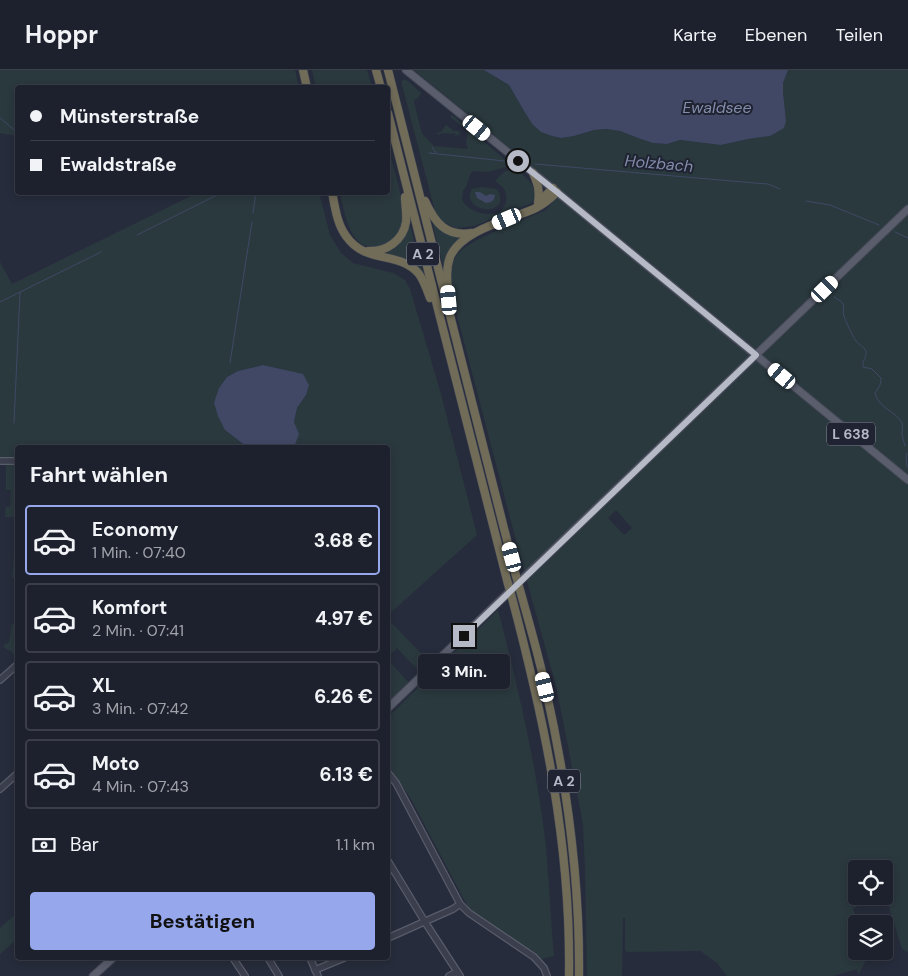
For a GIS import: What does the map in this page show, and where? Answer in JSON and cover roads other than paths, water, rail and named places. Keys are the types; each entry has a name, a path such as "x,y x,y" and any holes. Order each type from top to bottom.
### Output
{"highway":[{"path":"303,70 307,85"},
{"path":"376,70 380,85"},
{"name":"A 2","path":"388,70 557,740 565,787 575,877 578,912 579,976"},
{"name":"A 2","path":"390,121 535,690 555,788 561,828 568,921 569,976"},
{"path":"533,174 539,187 537,204"},
{"path":"361,250 368,252 383,250 395,242 404,230 406,216 403,175"},
{"path":"417,184 430,212 443,228 456,234 477,232"},
{"path":"522,213 555,190"},
{"path":"450,316 447,277 448,263 459,244 470,235 539,206 549,200 555,190"},
{"path":"333,195 343,232 350,242 361,250 375,256 399,261 415,270 423,281 444,332"}],"main road":[{"name":"L 638","path":"406,70 908,480"},
{"path":"390,706 908,209"},
{"path":"93,976 111,960"}],"street":[{"path":"0,461 15,461"},
{"path":"0,680 15,667"},
{"path":"0,789 15,776"},
{"path":"390,776 396,783 460,904 469,913 534,957 544,968 547,976"},
{"path":"390,864 459,974 449,976"},
{"path":"390,937 453,909 460,904"},
{"path":"234,960 245,976"},
{"path":"269,960 279,976"},
{"path":"311,960 316,973 340,960"}],"water":[{"name":"Ewaldsee","path":"484,70 788,70 783,83 786,121 784,128 770,136 721,145 680,140 667,144 653,143 620,131 606,129 561,138 541,132 533,125 509,85"},
{"path":"475,192 480,192 486,196 490,194 495,195 494,199 486,203 477,198"},
{"path":"263,365 303,374 309,385 306,395 297,408 294,422 299,434 295,445 244,445 225,430 214,403 219,388 227,377 238,371"}],"waterway":[{"path":"0,118 15,130"},
{"name":"Holzbach","path":"432,147 436,153"},
{"name":"Holzbach","path":"429,153 504,161"},
{"name":"Holzbach","path":"535,164 768,184 780,189"},
{"name":"Holzbach","path":"137,235 217,195"},
{"path":"253,213 256,195"},
{"name":"Holzbach","path":"806,201 830,205 879,225"},
{"path":"230,363 252,222"},
{"name":"Holzbach","path":"895,232 908,238"},
{"name":"Holzbach","path":"0,302 101,252"},
{"path":"14,423 20,292"},
{"path":"834,297 843,304 843,315 849,328 856,341 865,350 863,367 872,369 881,378 880,385 875,393 880,403 902,423 905,446"},
{"path":"907,453 907,467"}]}
